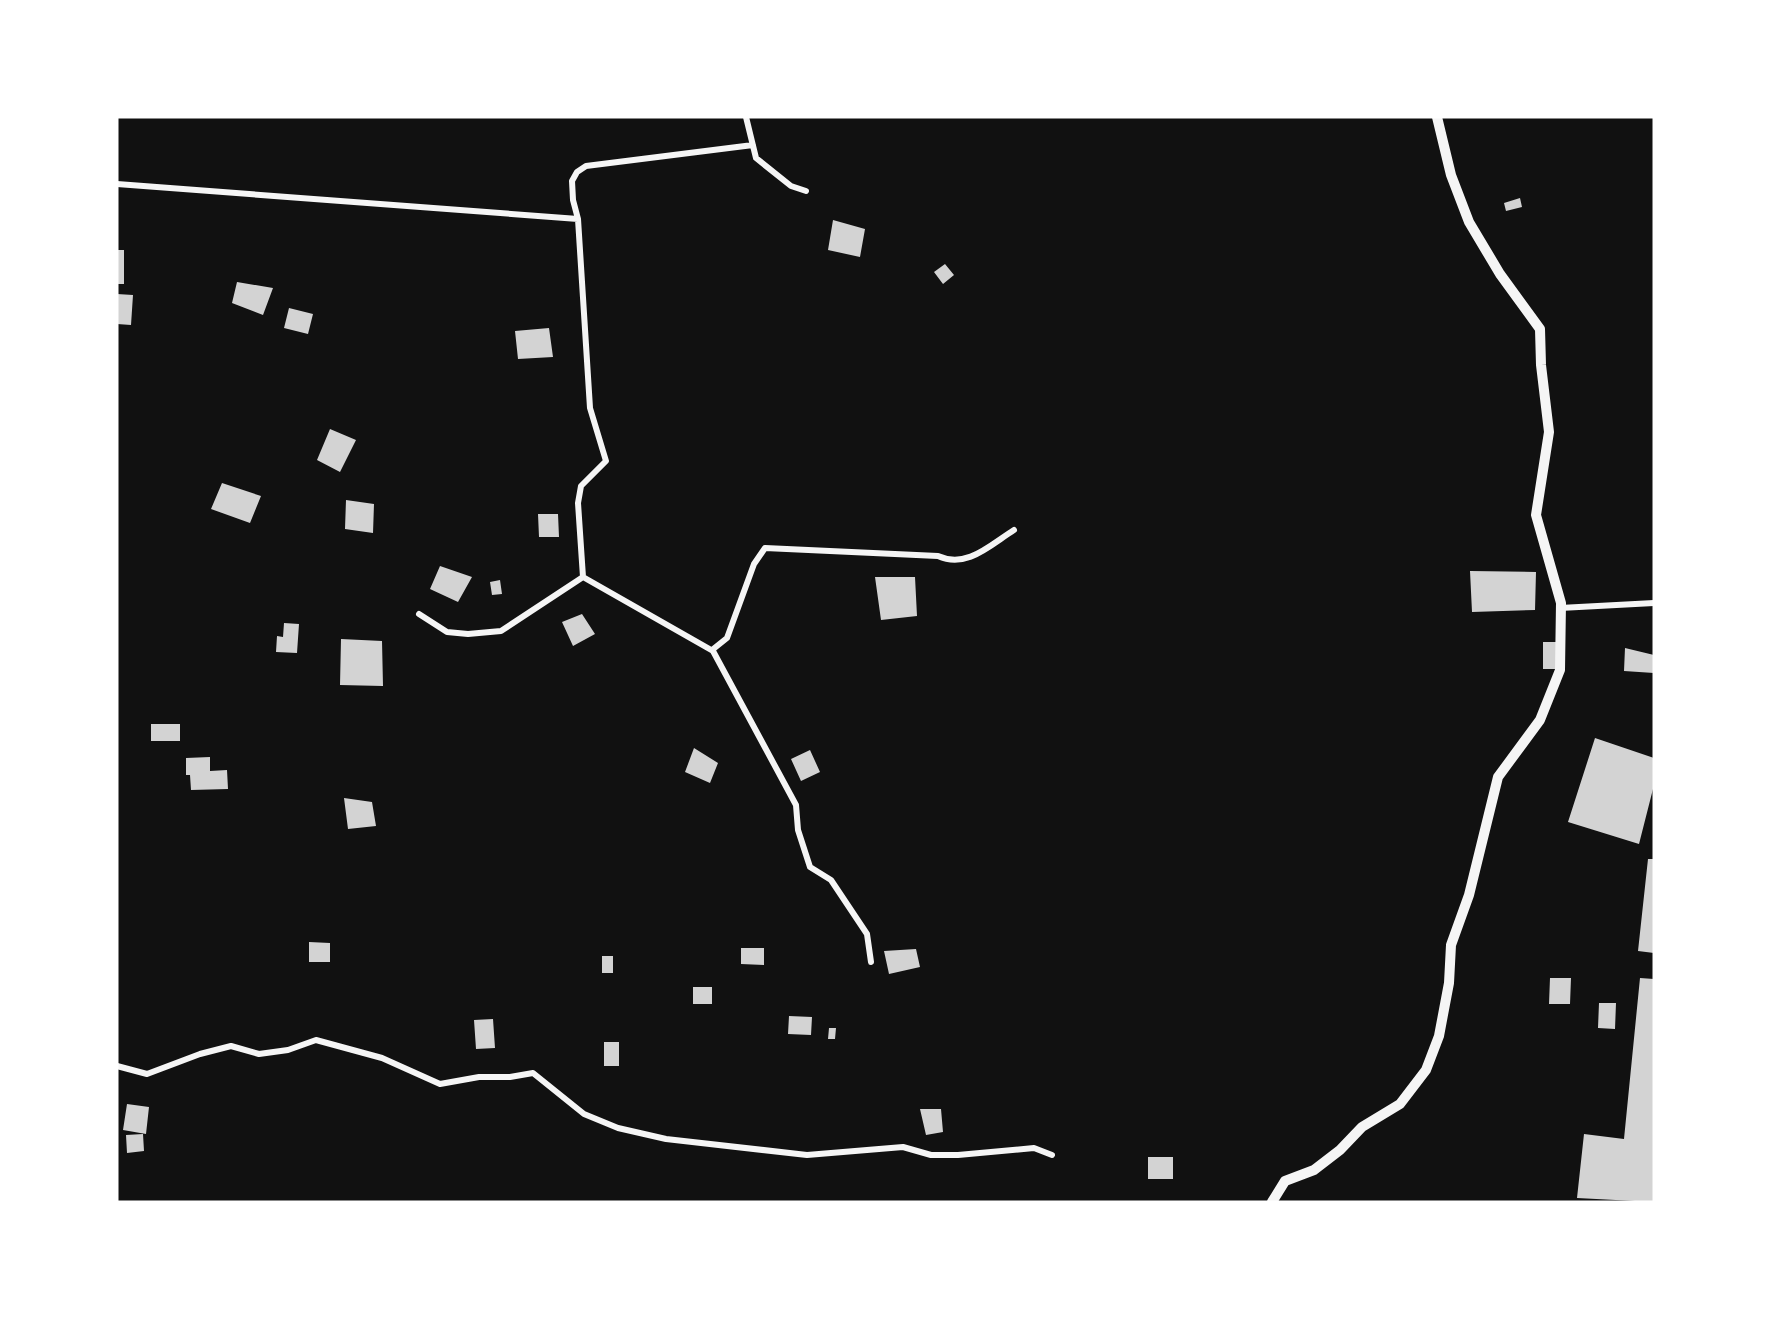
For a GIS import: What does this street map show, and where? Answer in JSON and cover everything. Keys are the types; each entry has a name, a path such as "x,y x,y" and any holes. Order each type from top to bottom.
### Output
{"street":[{"path":"746,117 756,158 791,186 806,191"},
{"path":"1272,1202 1284,1181 1314,1170 1340,1150 1362,1127 1400,1104 1426,1071 1439,1036 1449,983 1451,945 1469,895 1498,777 1540,720 1560,670 1559,608 1561,603 1536,515 1549,432 1541,365 1540,330 1500,274 1469,222 1451,175 1437,117"},
{"path":"584,577 578,503 580,486 606,461 590,408 578,219 572,181 586,166 753,145"},
{"path":"117,184 578,219"},
{"path":"712,650 727,638 754,564 765,548 938,556 960,561 971,558 1014,530"},
{"path":"419,614 447,632 468,634 501,631 584,577"},
{"path":"584,577 712,650 796,805 798,830 810,867 831,880 867,934 871,962"},
{"path":"1559,608 1654,603"},
{"path":"117,1066 147,1074 200,1054 231,1046 259,1054 288,1050 316,1040 382,1058 440,1084 479,1077 510,1077 533,1073 584,1114 618,1128 666,1139 807,1155 903,1148 931,1155 958,1155 1034,1148 1052,1155"}],"building":[{"path":"1520,198 1522,207 1506,211 1504,203"},
{"path":"833,220 865,229 860,257 828,250"},
{"path":"117,250 124,250 124,284 117,284"},
{"path":"945,264 954,275 943,284 934,272"},
{"path":"237,282 273,288 263,315 232,303"},
{"path":"117,294 133,295 131,325 117,324"},
{"path":"289,308 313,314 308,334 284,328"},
{"path":"549,328 553,357 518,359 515,331"},
{"path":"330,429 356,440 340,472 317,460"},
{"path":"222,483 261,496 250,523 211,509"},
{"path":"346,500 374,504 373,533 345,529"},
{"path":"538,514 558,514 559,537 539,537"},
{"path":"440,566 472,577 458,602 430,589"},
{"path":"1470,571 1536,572 1535,610 1472,612"},
{"path":"875,577 915,577 917,616 881,620"},
{"path":"500,580 502,594 492,595 490,582"},
{"path":"582,614 595,634 573,646 562,622"},
{"path":"284,623 299,624 297,653 276,652 277,636 283,637"},
{"path":"341,639 382,641 383,686 340,685"},
{"path":"1543,642 1558,642 1558,669 1543,669"},
{"path":"1625,648 1654,655 1654,673 1624,671"},
{"path":"151,724 180,724 180,741 151,741"},
{"path":"1595,738 1654,758 1654,785 1639,844 1568,822"},
{"path":"694,748 718,763 710,783 685,772"},
{"path":"810,750 820,772 801,781 791,759"},
{"path":"210,757 210,771 227,770 228,789 191,790 190,775 186,775 186,758"},
{"path":"344,798 372,802 376,826 348,829"},
{"path":"1648,859 1654,859 1654,953 1638,951"},
{"path":"309,942 330,943 330,962 309,962"},
{"path":"741,948 764,948 764,965 741,964"},
{"path":"916,949 920,967 889,974 884,951"},
{"path":"602,956 613,956 613,973 602,973"},
{"path":"1550,978 1571,978 1570,1004 1549,1004"},
{"path":"1640,978 1654,979 1654,1202 1577,1198 1584,1134 1624,1139"},
{"path":"693,987 712,987 712,1004 693,1004"},
{"path":"1599,1003 1616,1003 1615,1029 1598,1028"},
{"path":"789,1016 812,1017 811,1035 788,1034"},
{"path":"493,1019 495,1048 476,1049 474,1020"},
{"path":"829,1028 836,1028 835,1039 828,1039"},
{"path":"604,1042 619,1042 619,1066 604,1066"},
{"path":"127,1104 149,1107 146,1134 123,1130"},
{"path":"920,1109 941,1109 943,1132 926,1135"},
{"path":"143,1134 144,1151 127,1153 126,1135"},
{"path":"1148,1157 1173,1157 1173,1179 1148,1179"}]}
